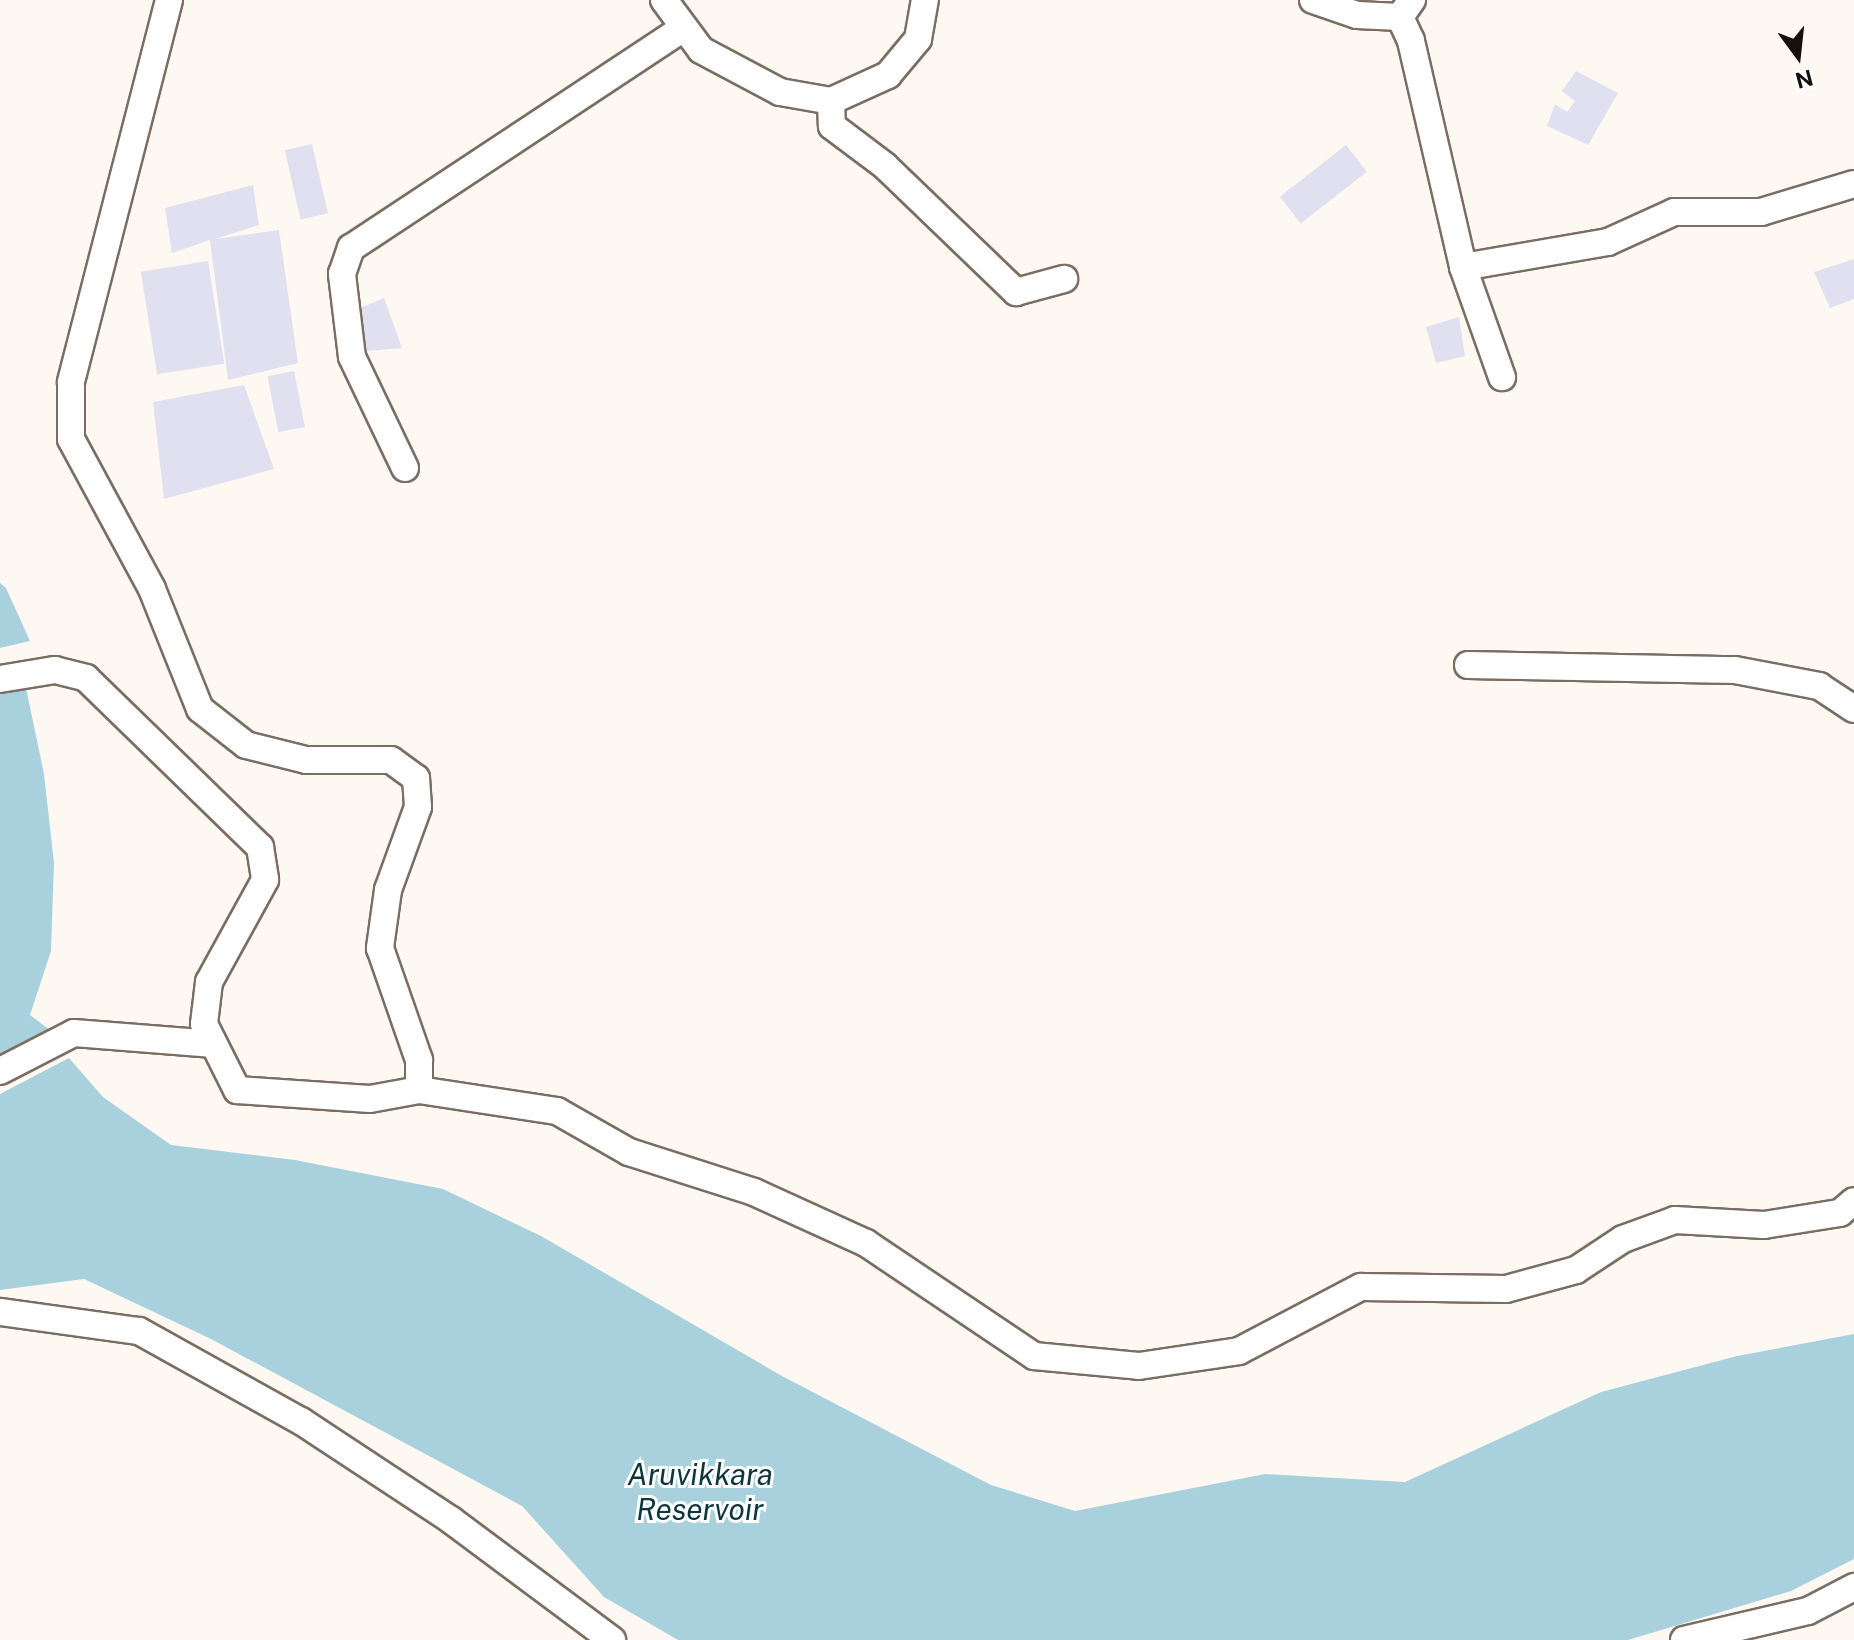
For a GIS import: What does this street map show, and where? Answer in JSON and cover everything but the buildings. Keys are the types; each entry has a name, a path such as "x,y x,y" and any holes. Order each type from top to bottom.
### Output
{"street":[{"path":"169,0 71,383 71,439 152,589 200,709 246,745 306,760 391,760 416,778 418,807 388,890 380,948 419,1060 419,1090"},
{"path":"664,0 701,50 780,92 831,101 888,75 918,39 925,0"},
{"path":"1313,0 1357,15 1406,9 1463,267 1502,377"},
{"path":"405,468 352,357 342,274 351,248 684,28"},
{"path":"831,101 832,126 885,166 1016,292 1064,279"},
{"path":"1463,267 1608,242 1674,212 1761,212 1854,184"},
{"path":"1468,665 1735,670 1819,686 1854,709"},
{"path":"0,679 55,670 86,678 260,847 265,880 209,982 204,1024 237,1090 370,1099 419,1090 557,1111 629,1152 754,1192 866,1243 1034,1356 1139,1366 1239,1351 1361,1287 1506,1289 1576,1270 1623,1239 1675,1220 1764,1225 1840,1213 1854,1201"},
{"path":"0,1071 74,1033 214,1044"},
{"path":"0,1312 139,1331 301,1421 451,1520 612,1640"},
{"path":"1684,1640 1808,1611 1854,1587"}],"water":[{"path":"0,583 6,588 30,641 0,648"},
{"path":"26,688 44,774 54,863 51,951 30,1015 54,1033 0,1058 0,693"},
{"name":"Aruvikkara Reservoir","path":"69,1058 103,1097 171,1145 295,1160 443,1189 541,1236 782,1376 991,1485 1075,1511 1265,1474 1405,1482 1601,1392 1737,1356 1854,1334 1854,1559 1791,1591 1628,1640 678,1640 604,1597 522,1506 211,1339 84,1279 0,1290 0,1094"}]}
